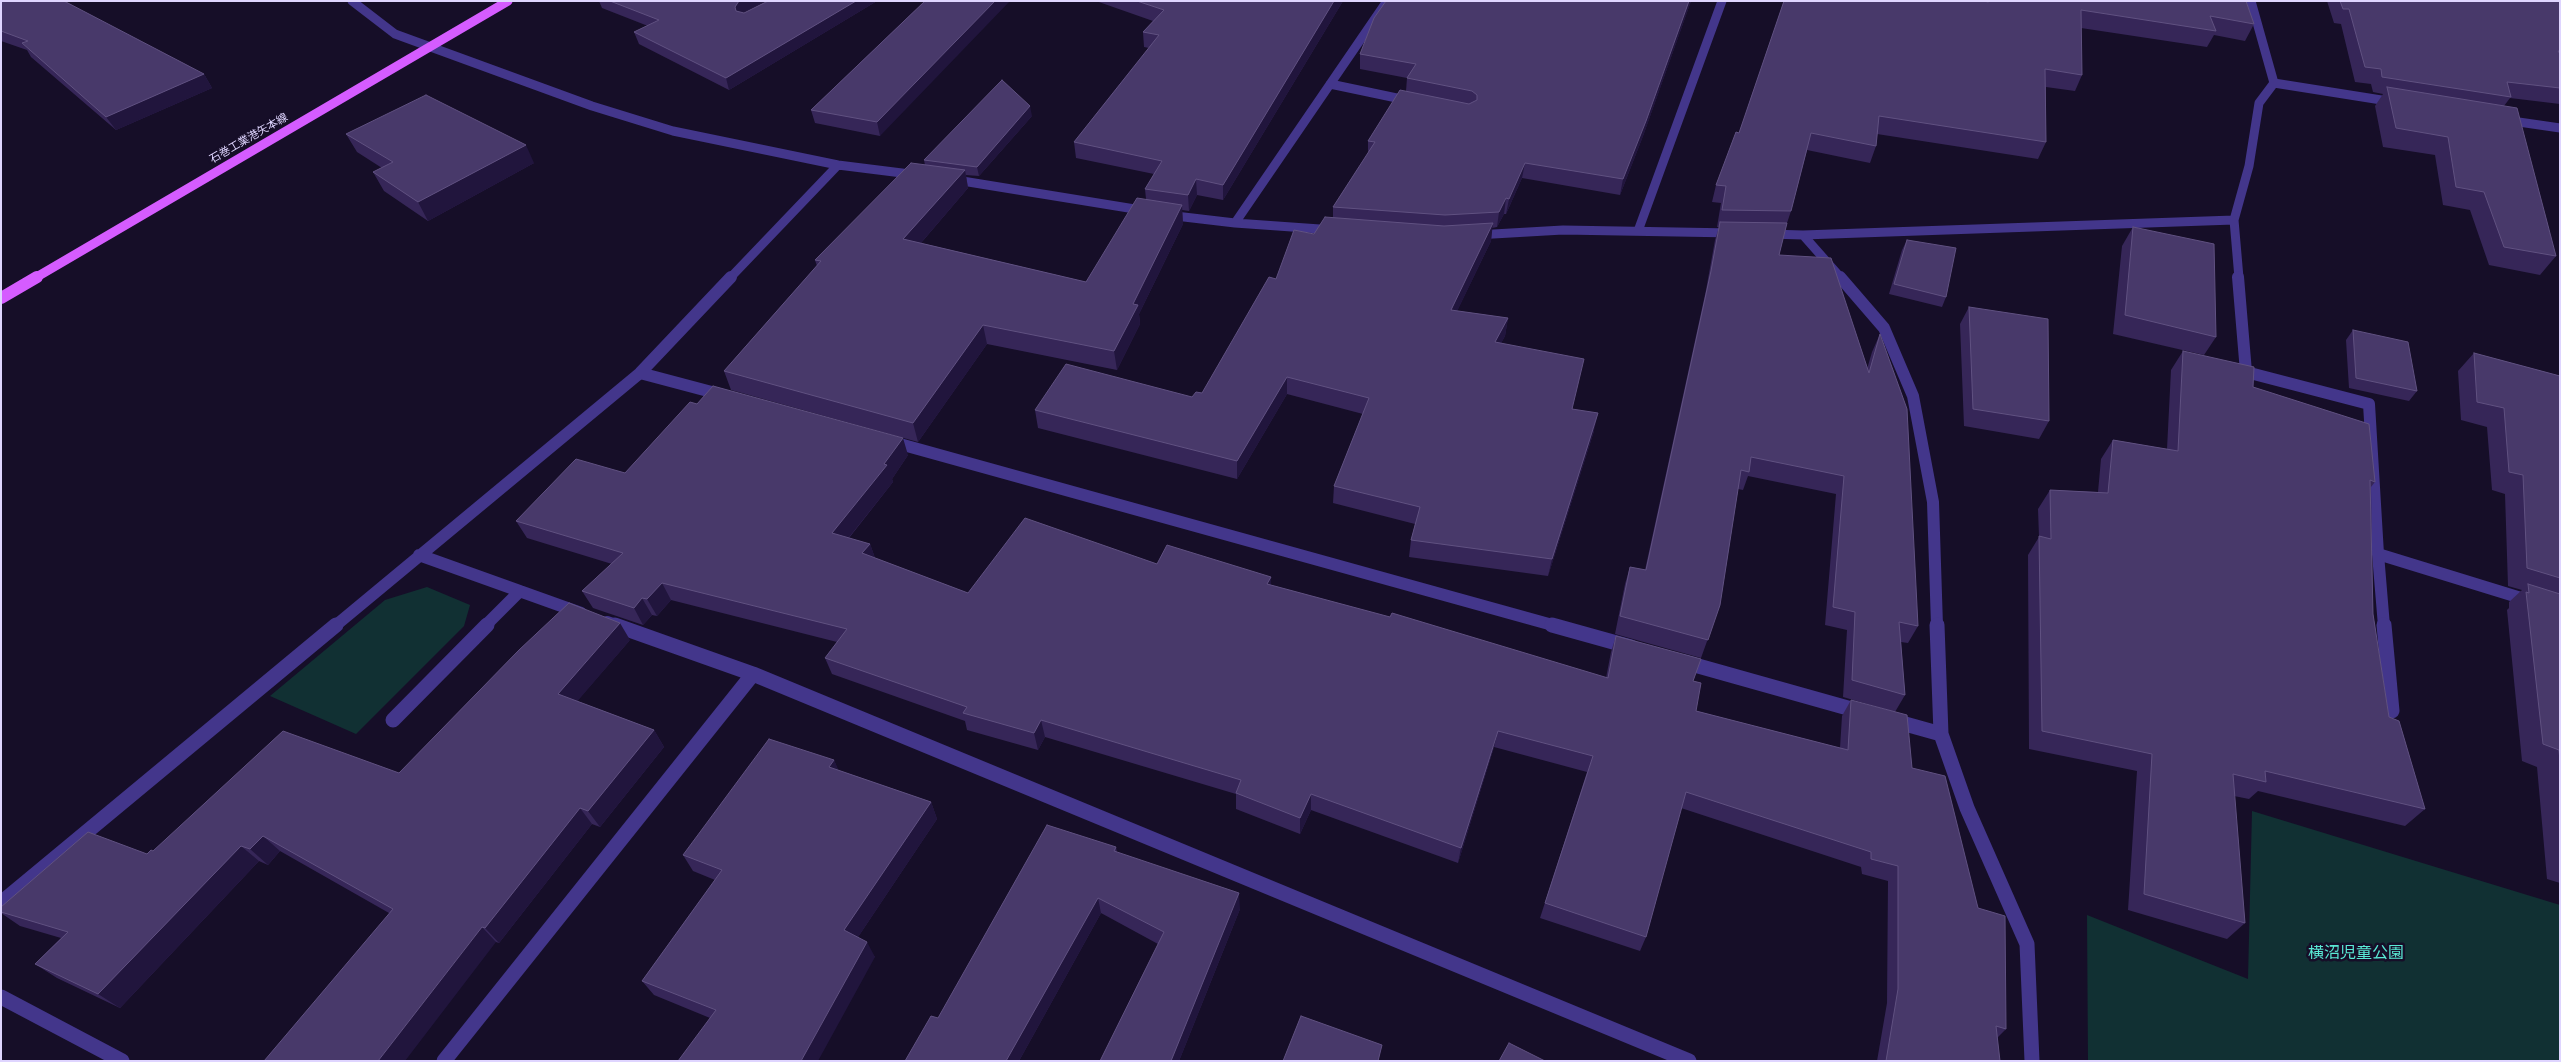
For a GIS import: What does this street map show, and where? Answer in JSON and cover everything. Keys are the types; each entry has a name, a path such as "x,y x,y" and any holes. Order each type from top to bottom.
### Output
{"main road":[{"name":"石巻工業港矢本線","path":"1,298 431,48 508,1"}],"street":[{"path":"352,1 395,34 592,106 673,131 838,165 986,184 1182,217 1235,223 1349,231"},
{"path":"1235,223 1387,1"},
{"path":"1638,231 1722,1"},
{"path":"2252,1 2274,83"},
{"path":"2274,83 2402,103"},
{"path":"2274,83 2259,103 2248,166 2234,220 2246,372 2369,404 2378,554 2392,711"},
{"path":"1330,84 1423,103"},
{"path":"2491,117 2560,128"},
{"path":"1,903 640,373 838,165"},
{"path":"1462,236 1564,230 1803,235 2234,220"},
{"path":"1803,235 1884,328 1913,396 1933,502 1942,734 1967,808 2027,944 2032,1061"},
{"path":"640,373 735,398"},
{"path":"878,437 1644,651"},
{"path":"2378,554 2560,610"},
{"path":"419,555 753,674 1689,1061"},
{"path":"393,720 520,591"},
{"path":"1673,659 1942,734"},
{"path":"444,1061 753,674"},
{"path":"1,997 122,1061"}],"green space":[{"path":"427,587 470,605 464,626 356,734 270,696 385,600"},
{"name":"横沼児童公園","path":"2252,811 2560,905 2560,1061 2088,1061 2087,915 2248,979"}],"building":[{"path":"1,1 64,1 204,74 106,117 22,43 28,41 1,31"},
{"path":"610,1 739,1 735,7 736,11 744,13 768,1 856,1 726,78 634,32 659,20"},
{"path":"925,1 995,1 877,122 811,110"},
{"path":"1137,1 1334,1 1223,185 1196,179 1188,195 1145,189 1162,161 1074,142 1159,35 1143,32 1164,10"},
{"path":"1386,1 1689,1 1623,179 1525,163 1509,199 1506,198 1499,212 1445,215 1333,207 1375,142 1368,141 1400,90 1469,104 1477,100 1477,95 1472,91 1407,78 1416,64 1360,54 1374,18"},
{"path":"1784,1 2246,1 2254,24 2210,16 2216,31 2081,10 2082,75 2045,69 2046,142 1879,116 1876,146 1811,133 1791,211 1722,210 1726,186 1716,185 1736,132 1739,133"},
{"path":"2340,1 2560,1 2560,51 2558,51 2560,54 2560,88 2507,82 2511,97 2382,77 2381,69 2365,67 2349,9 2343,9"},
{"path":"1002,80 1030,106 977,167 924,160"},
{"path":"2387,87 2517,108 2556,256 2504,247 2484,192 2456,187 2448,137 2396,128"},
{"path":"426,95 526,145 418,202 373,172 393,162 346,134"},
{"path":"911,163 965,170 903,239 1086,282 1137,198 1182,205 1133,304 1138,305 1114,351 983,325 913,423 724,371 821,261 815,260"},
{"path":"1325,217 1444,226 1493,223 1451,310 1508,318 1495,342 1584,359 1572,409 1598,413 1552,559 1411,540 1420,507 1334,486 1369,398 1287,377 1237,461 1035,410 1066,364 1192,397 1196,392 1202,393 1269,277 1276,279 1294,230 1314,234"},
{"path":"1720,222 1787,223 1779,255 1831,258 1869,373 1880,334 1907,409 1918,626 1899,622 1905,695 1852,680 1855,612 1833,607 1844,476 1751,457 1749,472 1741,470 1720,605 1708,640 1620,616 1630,567 1646,570"},
{"path":"2133,227 2214,244 2216,337 2125,315"},
{"path":"1907,240 1956,248 1946,297 1894,284"},
{"path":"1969,307 2048,319 2049,421 1973,409"},
{"path":"2353,330 2408,342 2417,391 2356,378"},
{"path":"2183,351 2254,367 2253,387 2369,424 2375,482 2370,480 2373,614 2389,717 2399,721 2425,809 2265,771 2266,782 2233,774 2245,923 2144,894 2152,754 2042,731 2039,536 2051,539 2050,490 2108,493 2113,440 2178,451"},
{"path":"2474,353 2560,376 2560,578 2527,568 2523,475 2509,472 2504,408 2477,402"},
{"path":"713,386 903,438 884,464 887,465 832,533 870,544 862,553 968,593 1025,518 1157,564 1167,545 1271,577 1267,584 1390,617 1392,613 1608,678 1616,636 1701,659 1693,681 1701,683 1696,711 1848,750 1851,700 1907,715 1912,768 1945,776 1978,908 2005,916 2006,1029 1996,1026 2000,1061 1886,1061 1898,989 1898,866 1871,859 1871,852 1686,792 1646,937 1545,903 1593,756 1498,731 1461,848 1311,794 1300,818 1236,793 1241,780 1041,720 1034,733 963,713 967,707 825,658 847,629 662,583 647,599 642,598 634,608 582,591 623,553 516,521 576,459 625,473 690,402 697,404"},
{"path":"2528,584 2560,594 2560,761 2559,750 2543,744 2526,592 2529,593"},
{"path":"569,603 620,623 558,694 654,730 588,811 580,808 485,928 482,927 378,1061 264,1061 393,909 263,836 250,849 241,846 98,994 35,964 68,932 1,912 1,907 88,832 147,854 151,850 153,851 283,731 399,773 519,650"},
{"path":"769,739 834,760 829,767 931,802 844,930 867,942 801,1061 678,1061 716,1010 642,981 722,870 683,855"},
{"path":"1047,825 1116,847 1114,851 1239,893 1171,1061 1100,1061 1164,932 1098,898 1006,1061 905,1061 931,1016 938,1018"},
{"path":"1301,1016 1382,1045 1378,1061 1283,1061"},
{"path":"1509,1043 1545,1061 1499,1061"}]}
